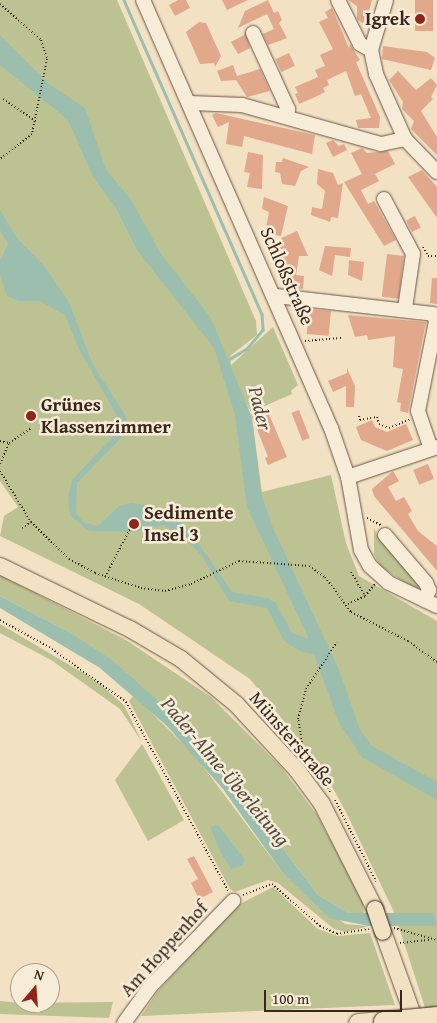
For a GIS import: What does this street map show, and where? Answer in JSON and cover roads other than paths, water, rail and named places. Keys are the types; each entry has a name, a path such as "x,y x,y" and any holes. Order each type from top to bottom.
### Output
{"highway":[{"path":"358,1023 437,1016"}],"main road":[{"name":"Münsterstraße","path":"0,566 130,629 180,659 236,704 297,770 322,804 375,909 384,929 416,1023"}],"street":[{"name":"Schloßstraße","path":"142,0 276,296 360,475 354,516 361,550 379,574 431,603"},
{"path":"386,0 371,50 376,74 405,139 437,172"},
{"path":"338,1 360,44 371,50"},
{"path":"253,34 288,109 287,115"},
{"path":"190,103 242,105 287,115 381,144 405,139"},
{"path":"384,198 413,254 405,308"},
{"path":"276,296 427,311 436,321 421,422 434,448 360,475"},
{"path":"421,422 437,426"},
{"path":"385,535 426,583 431,603"},
{"name":"Am Hoppenhof","path":"124,1023 150,987 233,901"}],"waterway":[{"path":"124,0 262,314 263,330 247,349 227,361"}],"place":[{"name":"Igrek","path":"420,19"},
{"name":"Grünes Klassenzimmer","path":"31,416"},
{"name":"Sedimente Insel 3","path":"134,524"}],"water label":[{"name":"Pader","path":"261,408"},
{"name":"Pader-Alme-Überleitung","path":"226,771"}]}
